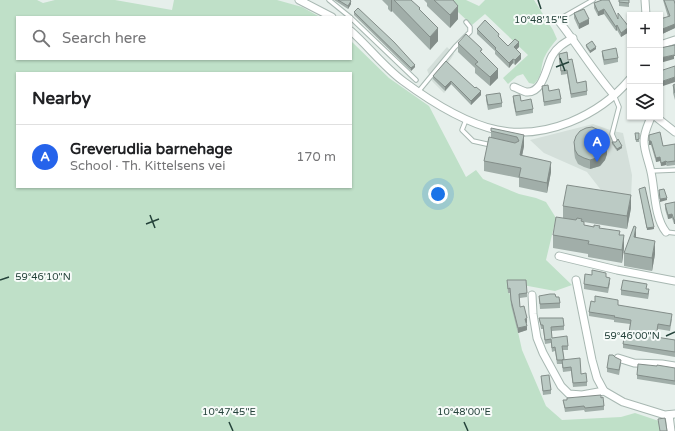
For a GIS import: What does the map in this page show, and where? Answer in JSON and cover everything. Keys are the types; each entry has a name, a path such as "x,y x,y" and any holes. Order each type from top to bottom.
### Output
{"street":[{"path":"299,0 330,16"},
{"path":"645,0 646,12"},
{"path":"558,20 573,38 601,81 614,95"},
{"path":"352,32 402,81 418,92 466,119 499,130 523,132 559,126 581,118 596,109 627,84"},
{"path":"514,87 526,92 539,86 544,79 551,58 556,50 562,44 573,38"},
{"path":"663,44 675,40"},
{"path":"650,120 644,140 651,172 653,192 661,222 666,232"},
{"path":"660,120 675,132"},
{"path":"559,256 617,270 675,281"},
{"path":"576,280 592,360 597,378 604,391 623,402 665,415 672,415 671,431"},
{"path":"532,295 533,314 537,338 543,353 561,386 566,392 582,395 604,391"},
{"path":"618,358 634,363 675,366"}],"lane":[{"path":"329,0 347,16"},
{"path":"558,20 593,0"},
{"path":"352,20 370,35 416,80"},
{"path":"418,92 455,46 470,32 470,27 466,22"},
{"path":"380,60 387,53"},
{"path":"614,95 619,107 612,134 615,141"},
{"path":"466,119 462,130 473,141 498,147"},
{"path":"651,172 675,170"},
{"path":"666,232 675,233"}],"shaded area":[{"path":"447,47 454,54 448,63 461,74 444,93 432,81 427,70"},
{"path":"593,124 623,133 632,175 631,197 601,190 587,172 544,153 530,140"}],"green space":[{"path":"0,0 37,0 43,3 55,0 115,0 172,10 174,0 277,0 302,7 318,16 16,16 16,60 352,60 352,42 389,78 429,106 466,177 476,170 483,179 519,194 546,202 556,218 546,260 572,285 555,291 507,282 522,350 546,406 562,420 621,417 635,413 662,422 663,431 0,431"},
{"path":"445,0 466,0 479,6 485,0 534,0 557,39 545,55 537,81 534,84 529,83 523,74 517,76 508,84 503,78 528,55 485,14 472,25"}],"building":[{"path":"338,0 350,0 351,1 348,6"},
{"path":"394,0 411,0 438,28 430,37"},
{"path":"434,0 453,0 458,6 450,15"},
{"path":"602,0 609,0 618,19 618,13 627,24 627,28 621,33 617,25 616,27 604,9 598,12 594,3"},
{"path":"619,0 629,0 629,3 619,2"},
{"path":"664,0 674,0 675,24 663,29 663,18 670,16"},
{"path":"358,8 394,42 415,65 411,68 354,12"},
{"path":"584,9 589,19 579,24 574,13"},
{"path":"485,20 499,34 498,36 508,46 515,39 519,42 514,47 521,54 515,60 513,59 509,63 477,29"},
{"path":"466,34 481,48 482,50 480,51 498,69 490,77 475,64 478,62 458,43"},
{"path":"592,41 596,47 590,51 586,45"},
{"path":"675,45 675,55 663,57 663,47"},
{"path":"616,48 618,58 604,60 602,51"},
{"path":"567,52 568,60 572,59 577,83 586,81 587,91 571,94 567,70 561,71 559,54"},
{"path":"446,61 475,88 476,87 481,91 471,101 451,81 445,87 433,76"},
{"path":"675,66 675,77 663,81 663,70"},
{"path":"548,85 549,91 559,89 561,99 544,102 542,86"},
{"path":"500,93 502,103 488,105 486,95"},
{"path":"520,95 521,101 531,99 533,109 516,112 513,96"},
{"path":"592,127 604,134 607,139 607,145 605,151 600,157 590,160 578,155 575,150 574,142 580,131"},
{"path":"491,128 524,135 520,155 551,162 547,183 519,177 521,168 484,161 489,137 515,143 519,141 517,137 491,131"},
{"path":"660,132 663,146 675,144 675,161 666,161 661,163 660,157 656,158 651,141 649,141 649,135"},
{"path":"635,133 639,133 639,139 636,140"},
{"path":"618,139 622,146 617,149 612,142 616,142"},
{"path":"567,185 631,195 627,216 563,206"},
{"path":"645,187 654,227 647,228 639,189"},
{"path":"664,189 667,198 660,199 659,190"},
{"path":"675,202 674,220 672,214 668,215 665,204"},
{"path":"556,217 576,220 577,218 582,219 581,221 584,222 584,225 594,227 594,225 600,226 599,228 620,231 619,235 624,235 622,250 588,244 589,241 553,235"},
{"path":"634,226 636,227 634,237 655,241 652,258 624,253"},
{"path":"592,270 606,273 606,277 610,278 608,288 584,284 585,274 592,275"},
{"path":"507,280 526,280 527,293 519,294 520,307 524,306 527,326 518,328"},
{"path":"623,280 647,284 646,289 649,289 648,294 621,290"},
{"path":"555,294 556,297 559,297 560,303 540,304 539,296"},
{"path":"595,296 618,300 618,305 672,314 670,326 658,324 656,337 675,340 675,352 623,344 625,332 629,333 631,320 589,312 591,301 595,302"},
{"path":"539,318 563,318 564,326 551,327 552,338 567,336 568,346 562,346 564,359 557,360 555,347 552,348 551,339 545,340 543,325 541,325"},
{"path":"609,355 613,355 621,360 619,370 607,368"},
{"path":"580,358 581,374 586,373 587,382 573,383 571,367 563,368 562,360"},
{"path":"638,364 675,368 675,381 637,375"},
{"path":"549,375 551,390 543,391 541,376"},
{"path":"601,395 601,398 603,397 604,406 565,408 563,400 567,400 567,398"},
{"path":"665,418 667,431 660,431 658,419"}],"place":[{"name":"Greverudlia barnehage","path":"597,162"}]}
